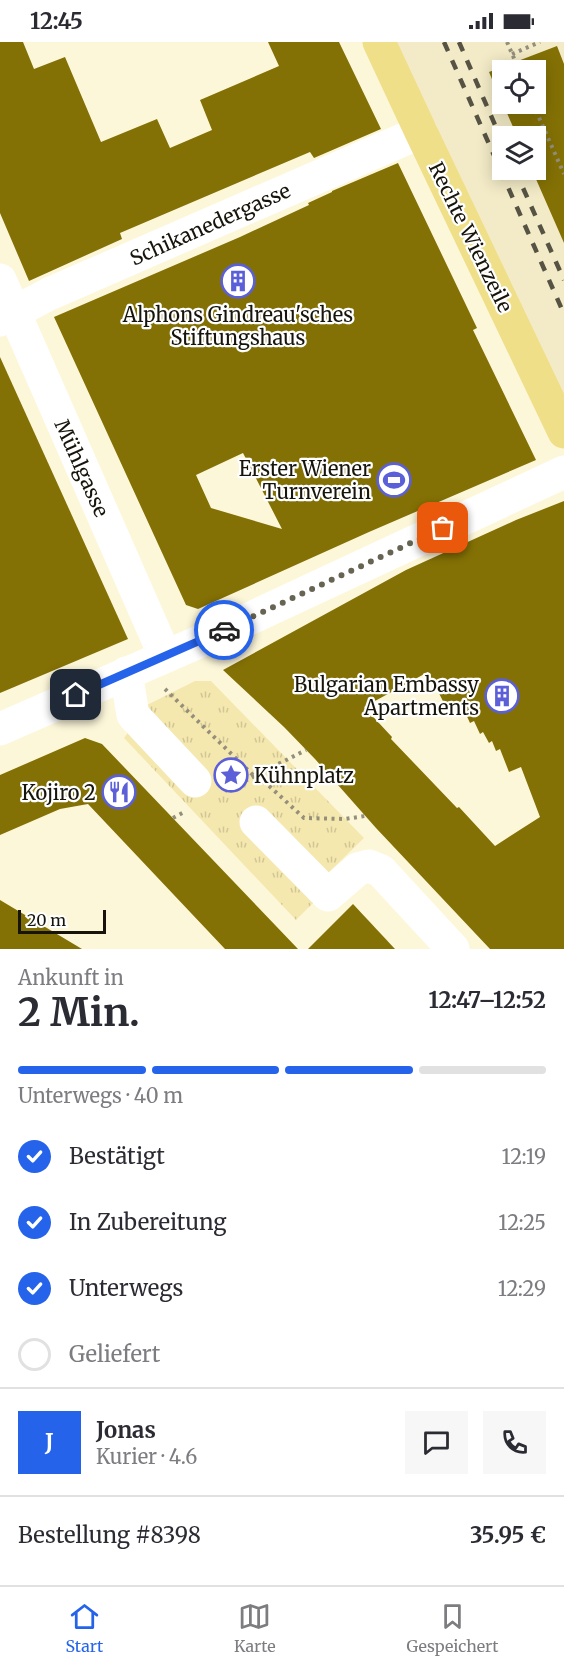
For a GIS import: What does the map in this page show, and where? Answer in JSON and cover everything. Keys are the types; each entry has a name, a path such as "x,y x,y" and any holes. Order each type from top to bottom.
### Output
{"main road":[{"name":"Rechte Wienzeile","path":"379,42 564,432"}],"street":[{"name":"Schikanedergasse","path":"7,316 49,294 421,132"},
{"name":"Mühlgasse","path":"0,280 7,316 144,665 133,715 203,794"},
{"path":"0,729 208,638 564,472"},
{"path":"256,822 328,895 358,869 369,866 381,871 453,949"}],"path":[{"path":"507,42 515,60"},
{"path":"512,54 540,42"},
{"path":"537,114 564,174"},
{"path":"144,665 254,776 267,784 304,818 345,819 365,816"},
{"path":"173,818 203,794 254,776 306,750"}],"shaded area":[{"path":"390,42 564,42 564,416"}],"green space":[{"path":"195,681 211,681 364,838 317,884 318,898 296,920 124,738 147,705"}],"building":[{"path":"0,42 23,42 34,69 65,57 101,142 157,119 170,148 212,130 200,100 279,66 268,42 339,42 381,129 314,158 310,152 120,233 122,239 29,281 0,213"},
{"path":"557,46 564,64 564,243 536,180 546,180 546,126 513,126 507,114 546,114 546,60 520,60"},
{"path":"398,163 477,328 473,330 536,460 198,609 186,605 54,317 240,237 309,205 308,203","holes":["243,453 282,529 211,508 196,475"]},
{"path":"0,357 128,639 0,693"},
{"path":"564,501 564,949 490,949 376,828 315,759 223,670 406,570","holes":["428,672 446,707 455,703 459,712 464,710 470,723 474,721 480,734 483,732 489,743 492,741 496,751 500,749 509,772 521,767 540,817 495,846 391,739 392,737 364,707"]},
{"path":"85,738 102,744 298,949 225,949 88,804 60,809 0,835 0,775"},
{"path":"0,900 82,949 0,949"},
{"path":"353,904 395,949 308,949"}],"railway":[{"path":"444,42 564,314"},
{"path":"459,42 495,126"},
{"path":"519,180 564,280"}],"way so far":[{"path":"224,630 443,528"}],"place":[{"name":"Alphons Gindreau'sches Stiftungshaus","path":"238,281"},
{"name":"Erster Wiener Turnverein","path":"394,480"},
{"name":"Bulgarian Embassy Apartments","path":"502,696"},
{"name":"Kühnplatz","path":"231,775"},
{"name":"Kojiro 2","path":"119,792"}],"route":[{"path":"76,695 224,630"}]}
